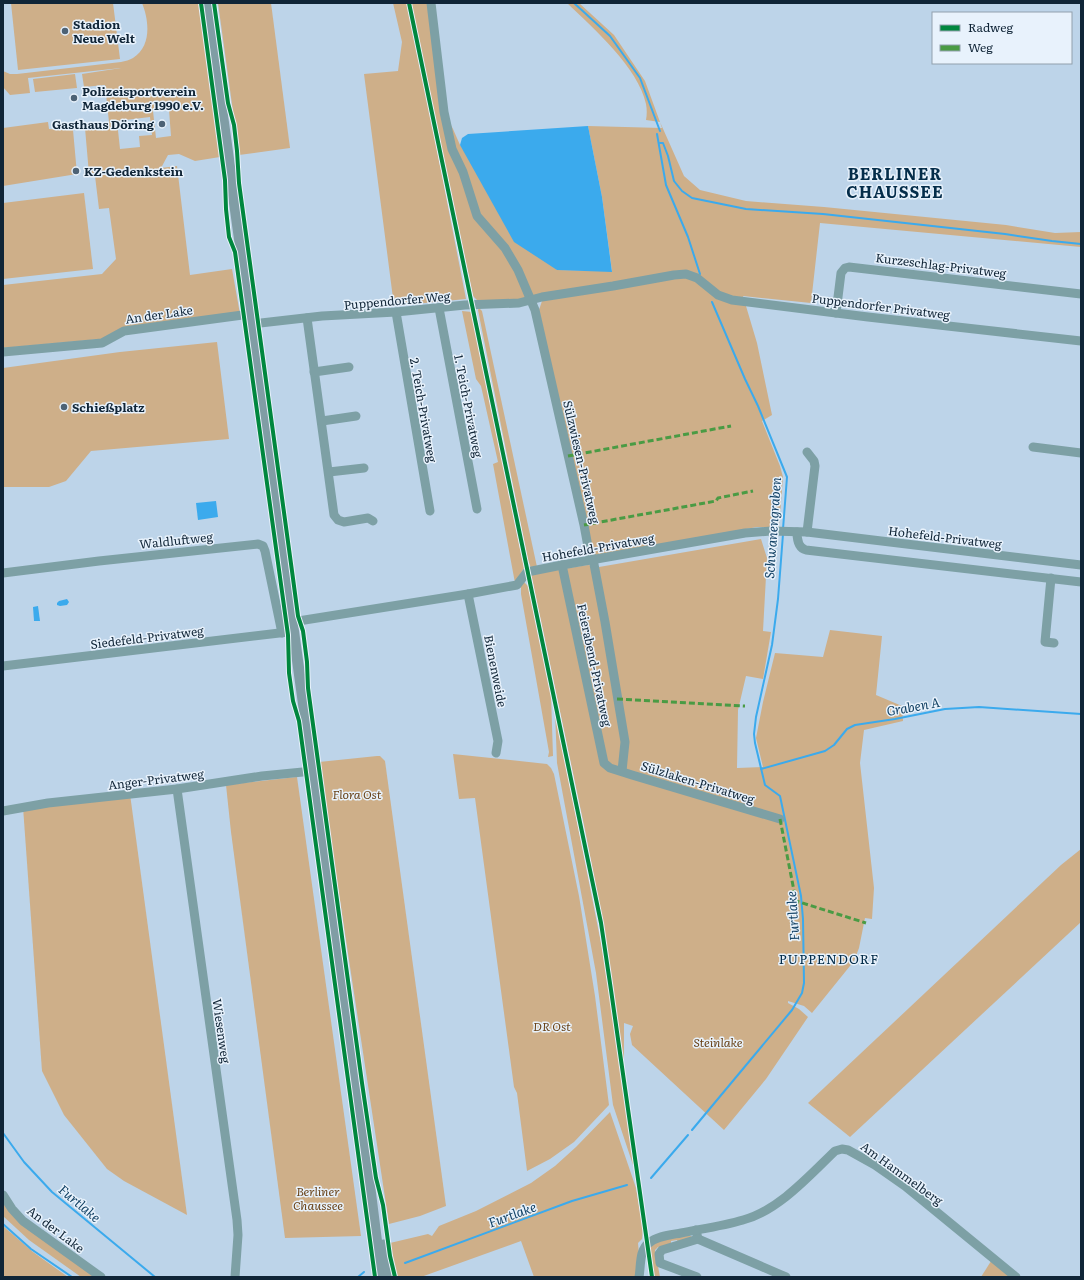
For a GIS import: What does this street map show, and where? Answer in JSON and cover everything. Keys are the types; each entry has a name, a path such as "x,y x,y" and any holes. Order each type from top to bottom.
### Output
{"main road":[{"path":"207,3 381,1277"},
{"path":"368,1178 377,1201 385,1256 390,1277"}],"street":[{"name":"Sülzwiesen-Privatweg","path":"431,3 444,112 452,149 463,172 477,216 505,248 518,270 535,310 589,552 593,559 606,622 625,742 622,771"},
{"name":"Kurzeschlag-Privatweg","path":"836,312 841,273 849,266 1081,294"},
{"name":"Puppendorfer Weg","path":"250,319 307,318 396,312 465,305 519,303 542,297 686,274"},
{"name":"Puppendorfer Privatweg","path":"686,274 697,278 718,295 726,299 1081,341"},
{"name":"1. Teich-Privatweg","path":"439,308 477,509"},
{"name":"2. Teich-Privatweg","path":"396,312 430,512"},
{"path":"307,318 334,515 338,520 344,522 368,518 373,521"},
{"name":"An der Lake","path":"3,352 102,342 124,330 250,319"},
{"path":"314,372 349,367"},
{"path":"322,421 356,416"},
{"path":"1033,447 1081,453"},
{"path":"807,452 814,461 815,466 807,532"},
{"path":"328,472 364,468"},
{"name":"Hohefeld-Privatweg","path":"293,627 517,585 527,572 744,533 778,531 807,532 1081,565"},
{"path":"794,532 803,550 1081,582"},
{"name":"Waldluftweg","path":"3,573 258,544 263,546 265,552 282,633"},
{"name":"Feierabend-Privatweg","path":"562,565 604,763 610,768"},
{"path":"1051,578 1045,642 1054,643"},
{"name":"Bienenweide","path":"468,594 498,741 496,753"},
{"name":"Siedefeld-Privatweg","path":"3,666 282,633 293,627"},
{"name":"Sülzlaken-Privatweg","path":"610,768 780,819"},
{"name":"Anger-Privatweg","path":"3,811 48,803 177,789 262,776 312,771"},
{"name":"Wiesenweg","path":"177,789 237,1220 235,1277"},
{"name":"Am Hammelberg","path":"638,1277 643,1251 648,1243 663,1237 745,1220 762,1213 782,1200 835,1151 845,1149 875,1165 905,1186 1016,1277"},
{"name":"An der Lake","path":"3,1195 12,1209 23,1221 101,1277"},
{"path":"696,1230 698,1239"},
{"path":"697,1277 660,1263 659,1254 662,1250 698,1239 786,1277"}],"green space":[{"name":"Stadion Neue Welt","path":"11,3 113,3 120,59 18,70"},
{"path":"142,3 199,3 220,157 195,161 179,154 168,155 161,168 177,166 190,275 232,269 240,314 101,339 3,348 3,285 102,274 116,259 109,208 99,209 95,176 145,170 89,174 85,128 109,122 105,85 84,87 82,74 121,68 28,78 30,93 10,95 3,87 3,71 10,74 17,74 121,62 133,58 139,53 146,40 147,25","holes":["169,110 171,136 156,138 153,111","150,117 152,135 139,136 140,147 120,149 117,121"]},
{"path":"218,3 271,3 290,148 239,155"},
{"path":"393,3 407,3 466,299 394,306 364,74 398,71 402,42"},
{"path":"411,3 431,3 444,112 460,145 557,270 612,271 602,197 588,126 662,128 660,122 684,176 700,190 746,201 1006,225 1055,233 1081,232 1081,247 820,223 811,303 743,296 757,343 772,415 762,421 783,477 779,527 757,527 596,556 593,553 539,310 542,301 518,299 478,301 473,296"},
{"path":"567,3 579,3 614,35 645,81 660,122 646,120 646,104 634,76 614,49"},
{"path":"75,74 77,88 35,92 33,79"},
{"path":"48,122 49,129 73,130 77,174 3,186 3,128"},
{"path":"84,193 93,269 3,279 3,203"},
{"path":"479,308 482,311 537,567 531,568 528,560 478,310"},
{"path":"462,311 472,312 524,568 515,583 493,464 498,462 481,386 476,379"},
{"path":"217,342 229,439 91,451 66,481 49,487 3,487 3,368 120,352"},
{"name":"Steinlake","path":"761,539 767,558 763,631 771,632 763,679 746,676 738,710 737,768 763,767 756,738 775,653 823,657 830,630 882,636 876,695 902,706 903,721 864,730 860,763 874,888 872,919 865,918 859,948 854,961 812,1013 804,1006 788,1001 788,1003 799,1009 808,1017 766,1079 724,1130 632,1045 630,1034 633,1026 624,1023 624,1065 604,928 531,574 588,565 599,567"},
{"path":"524,582 529,587 551,695 553,756 548,757 549,752 521,594 521,586"},
{"path":"555,711 604,958 635,1171 613,1105 596,973 557,763"},
{"name":"DR Ost","path":"453,754 547,764 551,768 554,774 579,896 595,996 609,1105 574,1142 550,1159 527,1171 517,1093 514,1087 475,798 459,799"},
{"name":"Flora Ost","path":"380,756 385,761 446,1206 420,1216 389,1224 319,762"},
{"name":"Berliner Chaussee","path":"297,777 361,1236 285,1238 226,785"},
{"path":"130,794 187,1215 124,1181 107,1169 64,1115 42,1071 23,807"},
{"path":"1081,849 1081,922 850,1137 808,1103 1061,865"},
{"path":"610,1112 636,1188 643,1229 642,1239 638,1243 639,1254 635,1277 534,1277 521,1241 421,1277 396,1277 390,1243 428,1234 432,1236 439,1226 476,1211 531,1183 555,1166"},
{"path":"3,1200 98,1277 81,1277 29,1240 3,1216"},
{"path":"3,1226 33,1252 68,1277 3,1277"},
{"path":"689,1235 692,1237 678,1242 677,1240 671,1241 671,1245 658,1247 655,1250 660,1277 654,1277 649,1248 658,1241"},
{"path":"993,1258 1016,1277 981,1277"}],"water":[{"path":"588,126 602,197 612,272 557,270 514,242 460,145 462,138 468,134"},
{"path":"216,501 218,517 198,520 196,503"},
{"path":"67,599 69,602 67,605 57,605 59,601"},
{"path":"38,606 40,621 34,621 33,607"}],"waterway":[{"name":"Schwanengraben","path":"574,3 610,36 640,78 660,131"},
{"name":"Schwanengraben","path":"657,134 666,185 688,237 700,274"},
{"path":"660,143 663,143 668,156 674,181 682,191 692,198 746,209 823,214 1081,244"},
{"name":"Schwanengraben","path":"712,302 758,406 787,477 783,529"},
{"name":"Furtlake","path":"692,1130 792,1010 802,993 804,983 803,919 801,896 780,796 765,785 754,734 756,717 772,645 778,599 783,534"},
{"name":"Graben A","path":"761,769 825,751 834,745 847,729 855,725 945,709 979,707 1081,714"},
{"name":"Furtlake","path":"3,1133 24,1162 52,1192 155,1277"},
{"name":"Furtlake","path":"651,1178 688,1135"},
{"name":"Furtlake","path":"405,1263 572,1201 627,1185"},
{"path":"3,1224 31,1249 72,1277"},
{"name":"Furtlake","path":"358,1277 364,1272"}],"marked path":[{"path":"568,456 731,426"},
{"path":"584,525 716,501 718,498 753,491"},
{"path":"617,699 745,706"},
{"path":"780,819 796,901 866,923"}],"cycle path":[{"path":"201,3 225,180 229,237 235,252 288,635 289,673 293,701 299,721 375,1277"},
{"path":"214,3 228,103 234,125 239,183 298,616 303,631 307,662 308,688 362,1083 376,1178 383,1205 390,1256 395,1277"},
{"path":"409,3 601,923 652,1277"}],"place":[{"name":"Stadion Neue Welt","path":"65,31"},
{"name":"Polizeisportverein Magdeburg 1990 e.V.","path":"74,98"},
{"name":"Gasthaus Döring","path":"162,124"},
{"name":"KZ-Gedenkstein","path":"76,171"},
{"name":"Schießplatz","path":"64,407"}],"district":[{"name":"BERLINER CHAUSSEE","path":"895,182"},
{"name":"PUPPENDORF","path":"829,958"}]}
